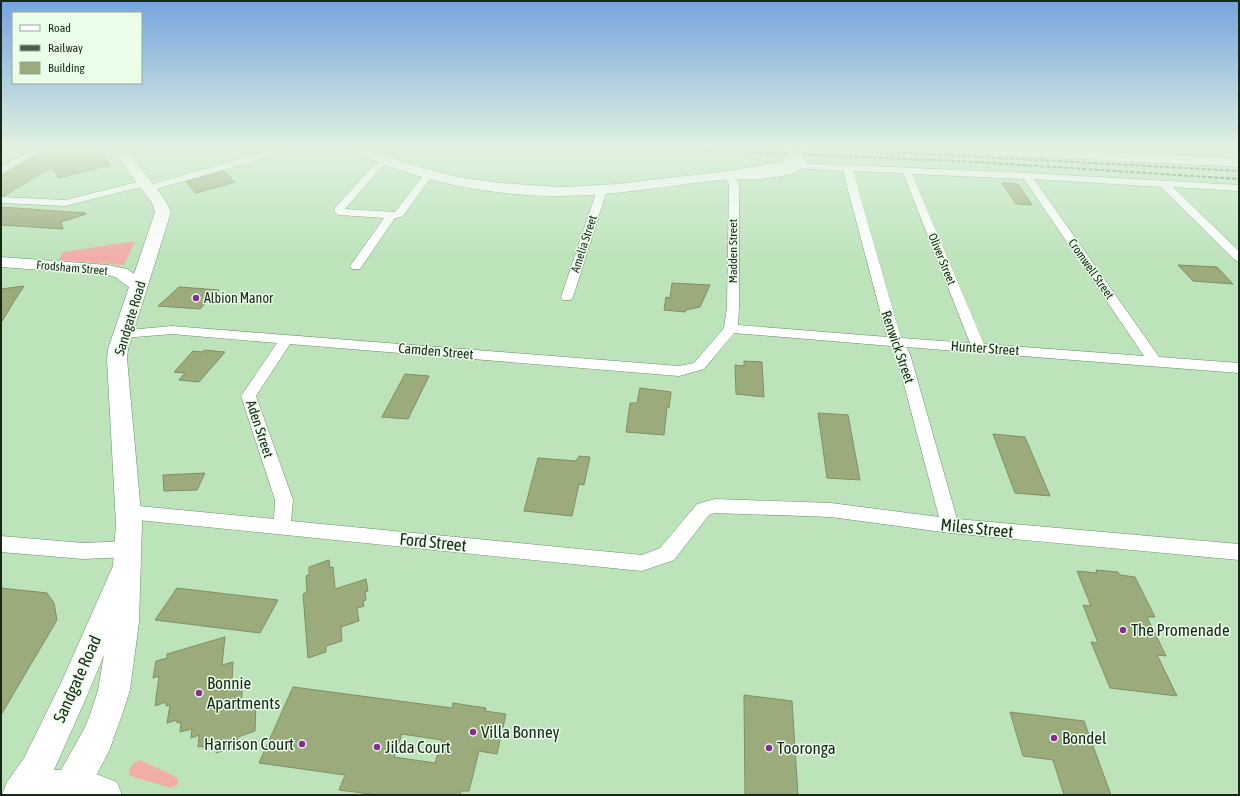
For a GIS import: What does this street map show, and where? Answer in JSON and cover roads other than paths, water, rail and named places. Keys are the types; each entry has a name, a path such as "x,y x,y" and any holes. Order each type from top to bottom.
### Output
{"main road":[{"path":"474,184 510,189 553,191 602,190 651,184"},
{"name":"Sandgate Road","path":"81,793 114,690 124,622 128,555 128,512 117,369 118,349 163,212 160,203 147,185"},
{"name":"Frodsham Street","path":"1,262 108,270 121,273 139,285"},
{"name":"Sandgate Road","path":"23,791 46,749 72,694 128,555"},
{"path":"23,791 81,793"}],"street":[{"path":"1,200 65,203 150,184"},
{"path":"362,184 339,211 345,213 392,216 401,214 422,184"},
{"name":"Madden Street","path":"731,329 733,313 734,184"},
{"name":"Renwick Street","path":"851,184 892,334 905,362 950,526"},
{"name":"Oliver Street","path":"912,184 979,348"},
{"name":"Cromwell Street","path":"1033,184 1155,362"},
{"path":"1164,184 1239,258"},
{"path":"1167,184 1239,188"},
{"name":"Amelia Street","path":"567,297 602,190"},
{"path":"356,266 392,216"},
{"name":"Hunter Street","path":"731,329 1239,368"},
{"name":"Camden Street","path":"123,334 172,330 679,371 699,366 731,329"},
{"name":"Aden Street","path":"282,527 284,500 248,396 286,340"},
{"name":"Ford Street","path":"128,512 642,563 667,554 703,509 714,506"},
{"name":"Miles Street","path":"714,506 831,510 950,526 1239,552"},
{"path":"1,544 128,555"}],"place":[{"name":"Albion Manor","path":"196,298"},
{"name":"The Promenade","path":"1123,630"},
{"name":"Bonnie Apartments","path":"199,693"},
{"name":"Villa Bonney","path":"473,732"},
{"name":"Bondel","path":"1054,738"},
{"name":"Harrison Court","path":"302,744"},
{"name":"Jilda Court","path":"377,747"},
{"name":"Tooronga","path":"769,748"}]}
